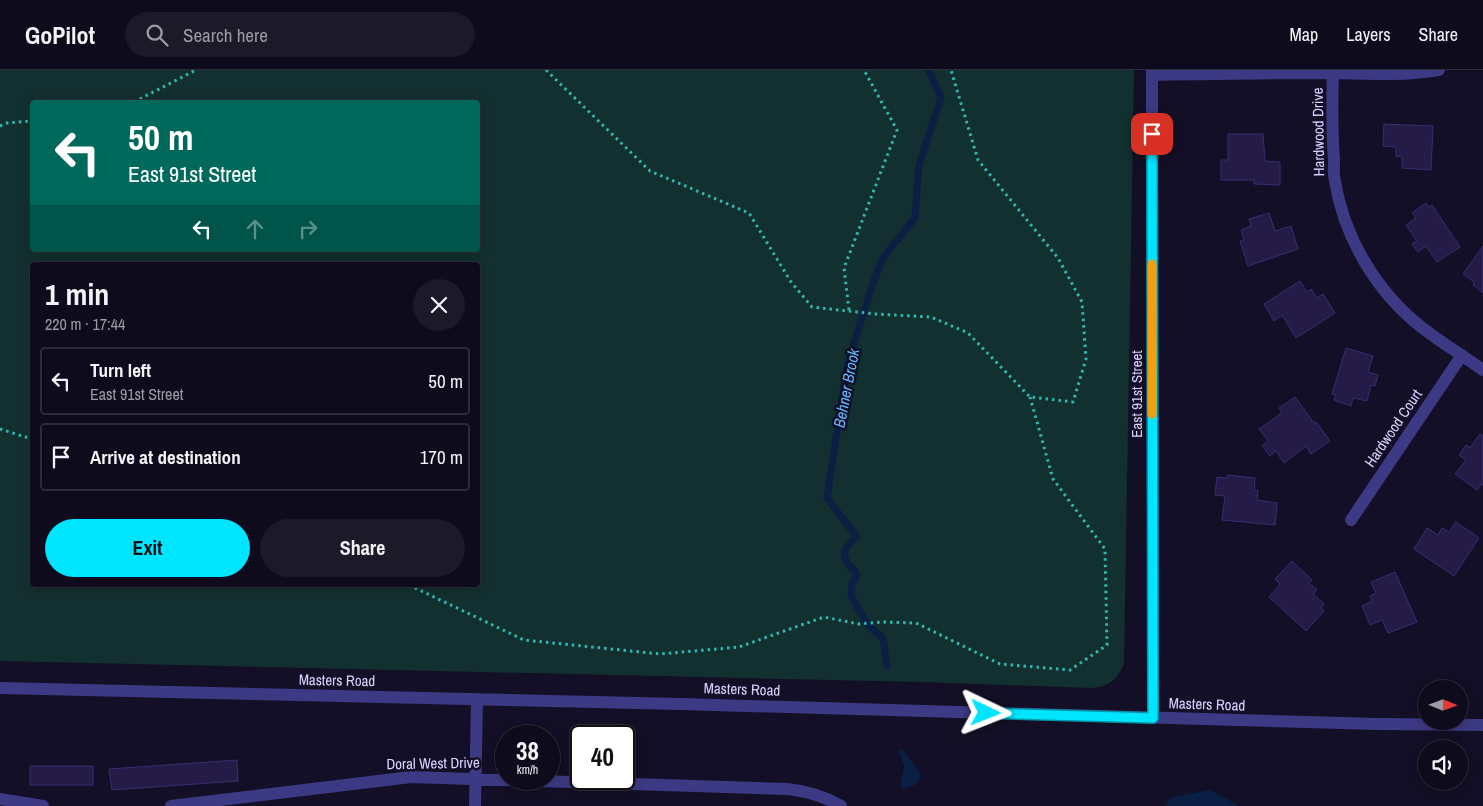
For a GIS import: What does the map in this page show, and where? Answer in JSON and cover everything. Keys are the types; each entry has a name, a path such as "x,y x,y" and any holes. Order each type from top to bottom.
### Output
{"street":[{"path":"1152,72 1332,72 1405,75 1439,70"},
{"name":"East 91st Street","path":"1152,72 1153,718"},
{"name":"Hardwood Drive","path":"1332,72 1333,172 1350,233 1364,262 1389,296 1420,326 1483,370"},
{"name":"Hardwood Court","path":"1351,520 1462,355"},
{"name":"Masters Road","path":"0,688 855,708 1378,724 1483,725"},
{"path":"475,806 477,699"},
{"name":"Doral West Drive","path":"171,806 411,777 787,789 819,795 841,806"},
{"path":"0,799 43,806"}],"path":[{"path":"138,100 196,70"},
{"path":"413,587 524,640 660,654 739,647 824,617 860,624 916,622 1000,664 1070,670 1107,645 1105,549 1053,479 1030,397 968,333 930,316 875,314 812,307 791,282 749,212 650,171 546,70"},
{"path":"849,310 844,268 897,130 864,70"},
{"path":"951,70 978,160 1058,258 1082,302 1086,359 1074,402 1030,397"},
{"path":"0,126 7,123 30,120"},
{"path":"0,429 30,437"}],"green space":[{"path":"0,70 1134,70 1124,663 1116,678 1108,684 1092,688 919,682 0,661"}],"water":[{"path":"902,749 921,777 915,785 903,789 900,787 904,767 899,750"},
{"path":"1210,790 1238,806 1165,806 1172,797"}],"building":[{"path":"1384,124 1433,126 1431,170 1402,168 1402,157 1396,156 1396,147 1383,146"},
{"path":"1228,134 1263,134 1265,161 1280,162 1280,185 1254,184 1254,180 1221,180 1221,160 1228,160"},
{"path":"1426,203 1429,207 1432,205 1460,247 1437,262 1426,246 1418,252 1412,244 1417,241 1406,225 1416,218 1412,213"},
{"path":"1269,213 1275,231 1291,226 1298,249 1248,266 1240,241 1244,240 1241,230 1251,226 1249,219"},
{"path":"1483,246 1483,293 1473,285 1474,282 1463,274"},
{"path":"1300,281 1307,292 1311,289 1317,298 1323,294 1335,313 1296,338 1282,315 1274,321 1264,304"},
{"path":"1346,348 1373,356 1368,372 1378,375 1375,386 1371,385 1367,401 1353,398 1351,406 1334,400 1336,395 1332,394"},
{"path":"1295,397 1330,441 1311,454 1306,446 1284,463 1276,451 1270,456 1262,446 1268,441 1259,429 1282,413 1279,408"},
{"path":"1480,434 1483,436 1483,485 1481,484 1477,490 1455,474 1466,460 1459,455 1466,445 1470,448"},
{"path":"1227,475 1255,478 1254,490 1258,491 1257,500 1277,503 1275,525 1222,520 1225,496 1215,495 1217,477 1227,478"},
{"path":"1456,522 1479,538 1454,576 1414,549 1427,528 1438,535 1442,528 1449,532"},
{"path":"1292,561 1312,580 1309,583 1317,590 1313,594 1324,604 1321,608 1324,611 1306,631 1269,597 1280,584 1275,579"},
{"path":"1395,572 1417,622 1388,633 1382,620 1370,625 1362,606 1372,601 1370,596 1376,593 1371,582"},
{"path":"237,760 238,781 112,790 109,769"},
{"path":"30,766 93,766 93,785 30,785"}],"waterway":[{"name":"Behner Brook","path":"887,666 883,638 868,625 851,596 852,584 857,575 846,561 844,553 847,546 857,537 827,498 847,366 873,283 883,258 915,218 919,165 941,98 929,70"}],"slow traffic":[{"path":"1152,264 1152,414"}],"route":[{"path":"986,713 1153,718 1152,134"}]}
